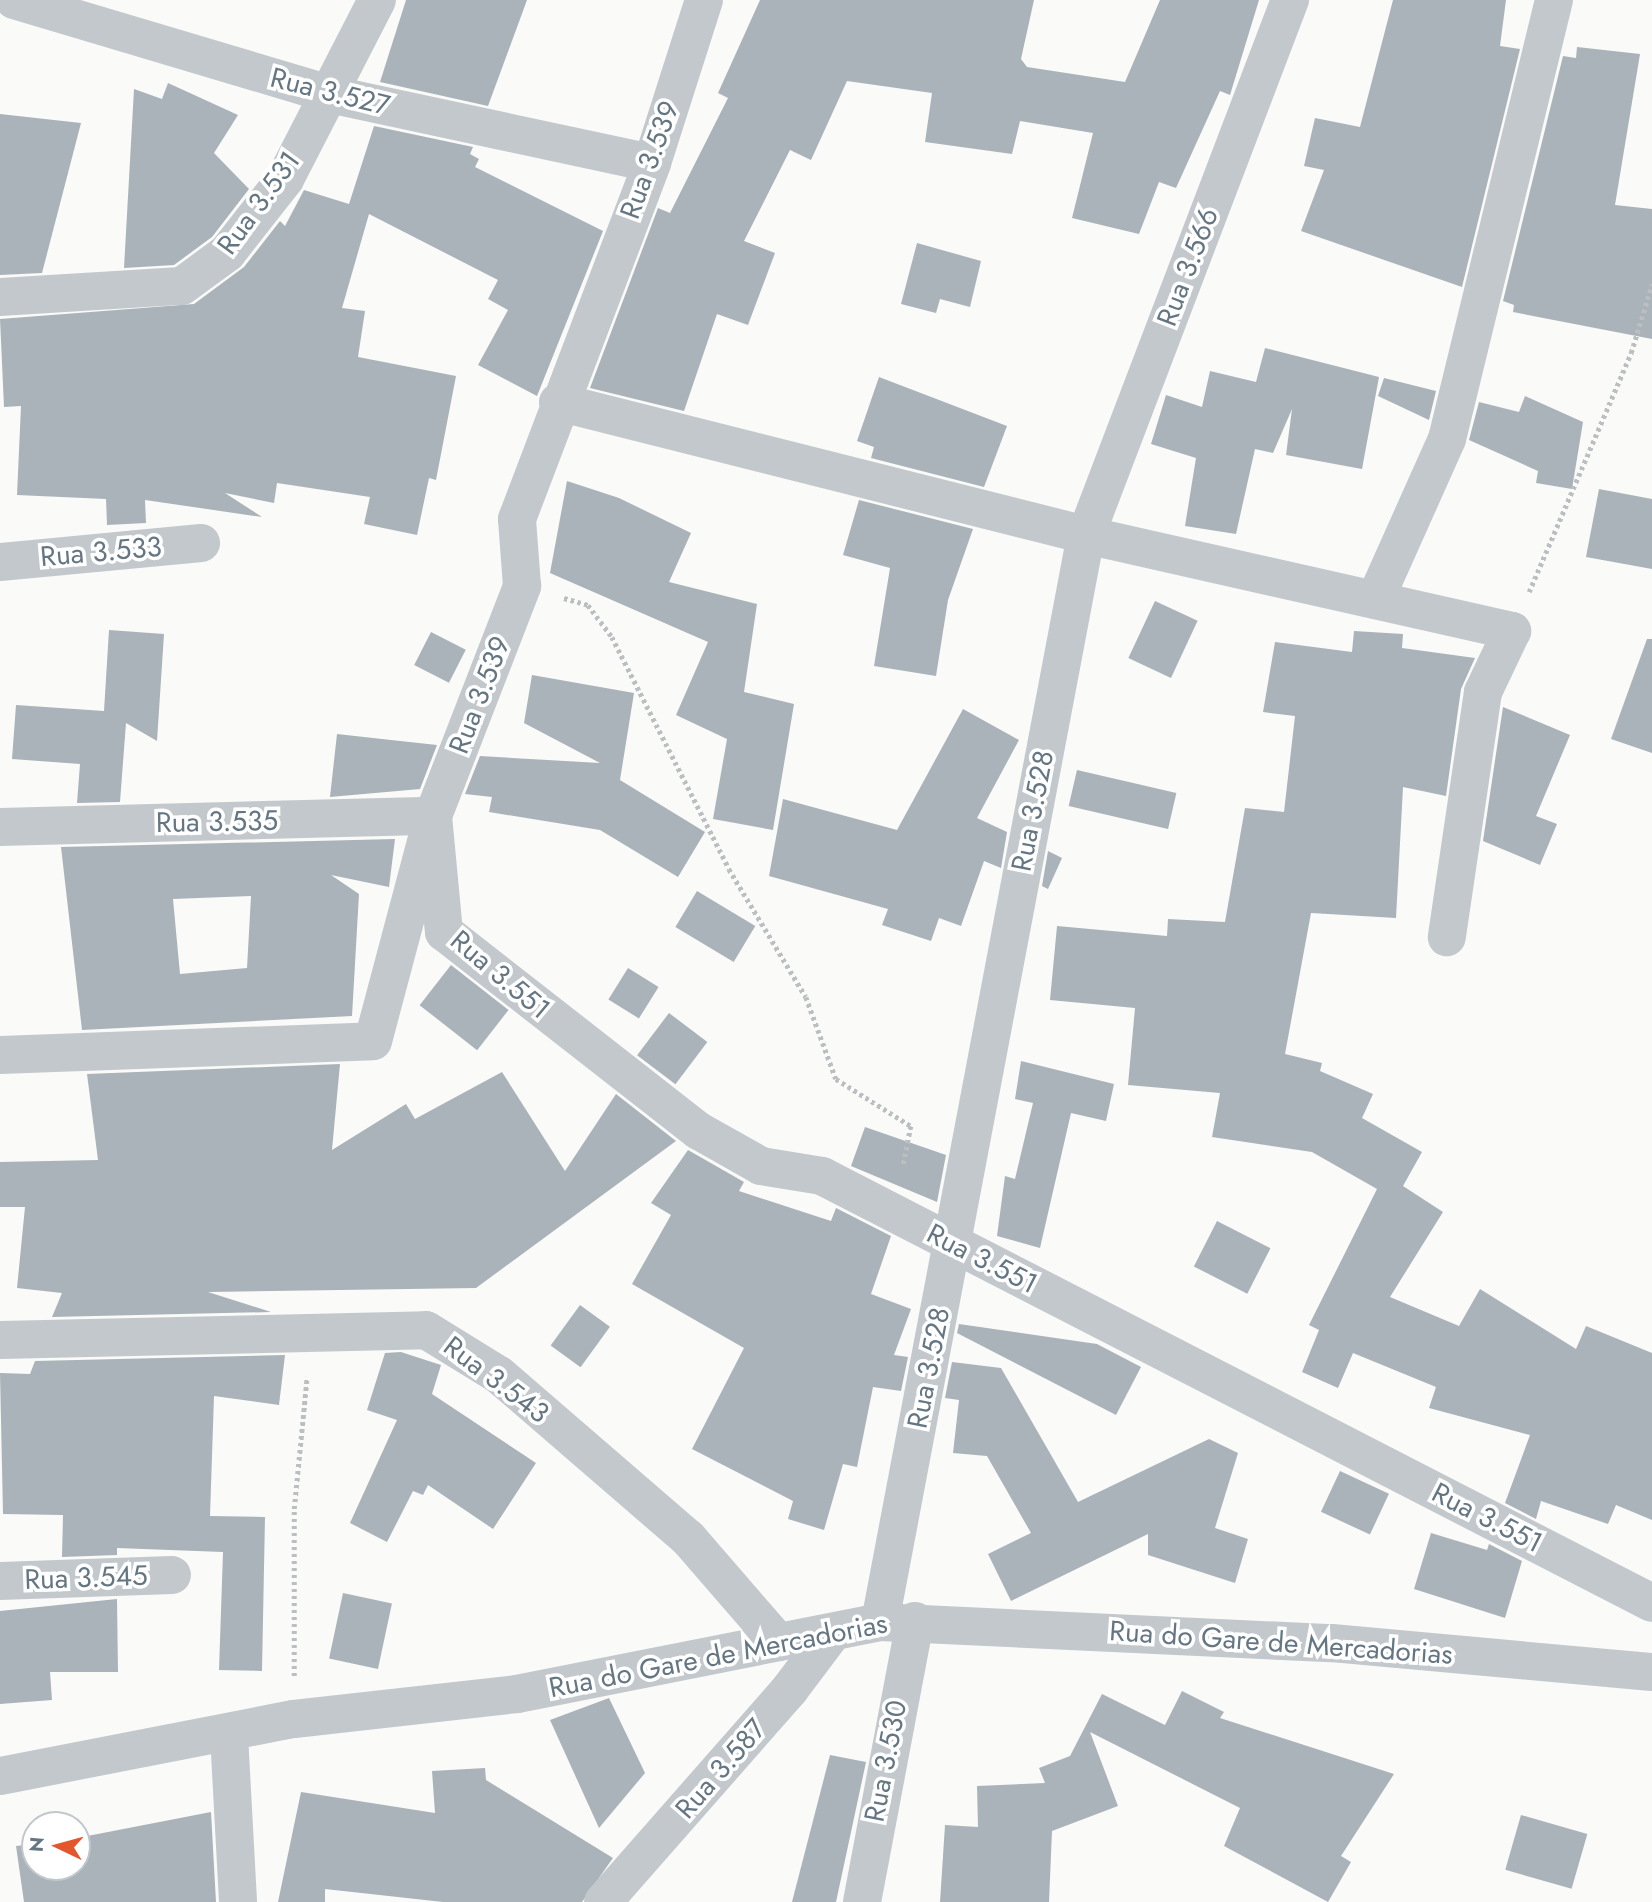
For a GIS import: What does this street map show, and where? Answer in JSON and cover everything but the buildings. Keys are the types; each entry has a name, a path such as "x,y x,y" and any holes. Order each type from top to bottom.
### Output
{"street":[{"name":"Rua 3.527","path":"14,0 328,94 652,163"},
{"name":"Rua 3.531","path":"0,297 182,286 227,253 285,179 377,0"},
{"name":"Rua 3.539","path":"0,1055 373,1041 433,816 522,586 517,519 558,402 652,163 704,0"},
{"name":"Rua 3.566","path":"1086,535 1290,0"},
{"path":"1375,600 1447,439 1554,0"},
{"path":"558,402 1086,535 1512,631 1483,692 1447,937"},
{"name":"Rua 3.528","path":"898,1621 953,1243 1086,535"},
{"name":"Rua 3.533","path":"0,562 201,543"},
{"name":"Rua 3.551","path":"433,816 444,932 699,1131 761,1166 822,1176 894,1216 953,1243 1652,1603"},
{"name":"Rua 3.535","path":"0,827 433,816"},
{"name":"Rua 3.543","path":"0,1340 312,1328 426,1330 453,1343 688,1538 778,1643"},
{"name":"Rua 3.545","path":"0,1580 172,1575"},
{"name":"Rua do Gare de Mercadorias","path":"0,1776 229,1735 294,1718 517,1694 898,1621 1332,1643 1652,1672"},
{"name":"Rua 3.530","path":"862,1902 898,1621"},
{"name":"Rua 3.587","path":"603,1902 790,1689 832,1632"},
{"path":"229,1735 238,1902"}],"path":[{"path":"1512,631 1631,353 1652,284"},
{"path":"522,586 588,606 612,637 729,869 806,997 836,1079 911,1126 894,1216"},
{"path":"294,1718 294,1509 312,1328"}]}
